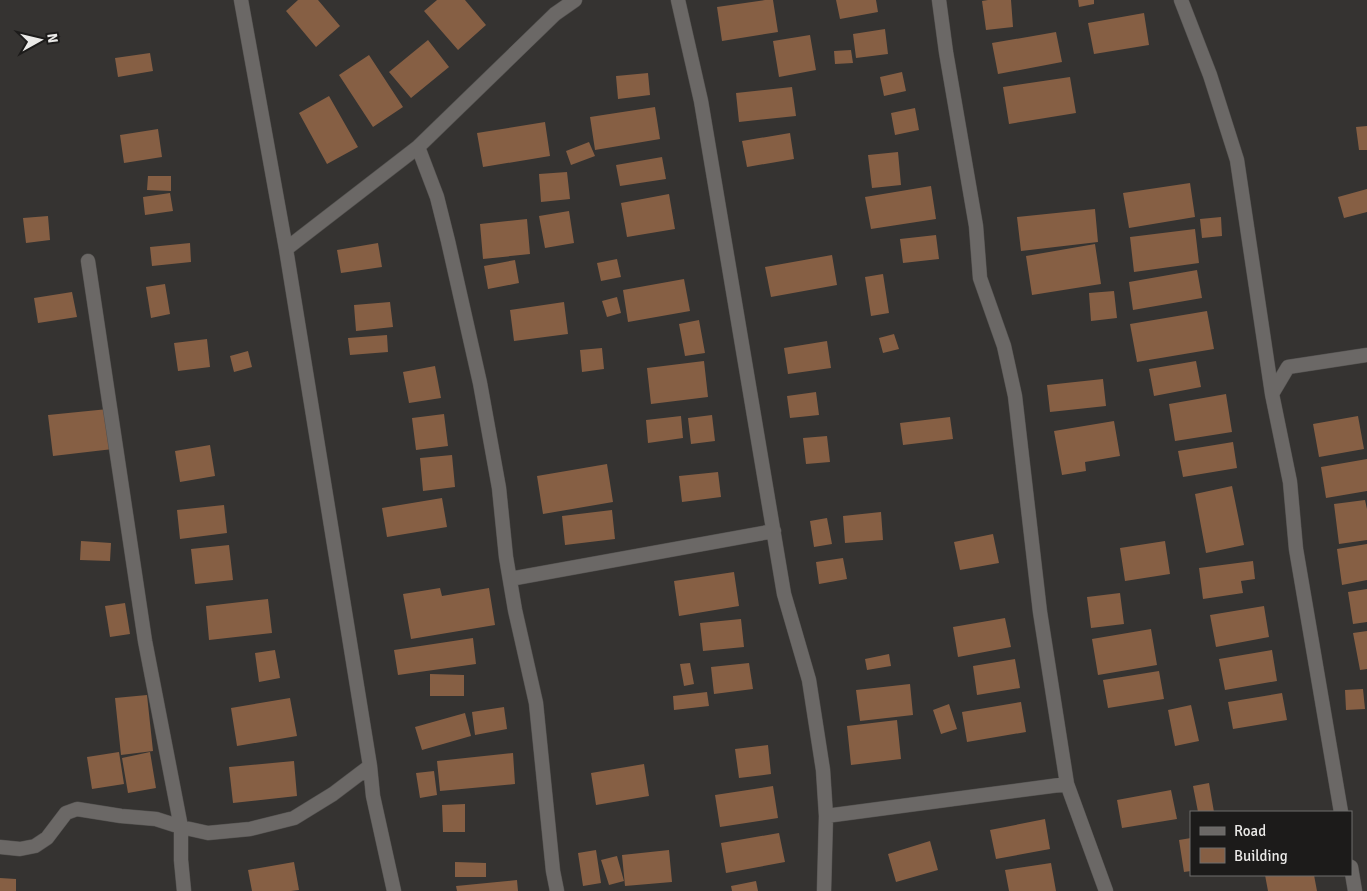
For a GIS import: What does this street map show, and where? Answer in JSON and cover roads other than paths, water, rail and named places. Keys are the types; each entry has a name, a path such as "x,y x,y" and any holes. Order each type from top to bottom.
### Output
{"street":[{"path":"241,0 286,249 370,766 372,796 394,891"},
{"path":"286,249 418,147 555,14 575,0"},
{"path":"678,0 701,101 784,594 809,680 823,770 826,816 824,891"},
{"path":"939,0 976,226 980,278 1004,346 1015,396 1040,612 1067,784 1106,891"},
{"path":"1181,0 1210,75 1237,160 1272,394 1290,482 1296,549 1341,811"},
{"path":"418,147 436,197 448,241 480,383 499,488 515,610 536,702 553,871 557,891"},
{"path":"88,261 145,641 181,827 181,860 184,891"},
{"path":"1272,394 1288,367 1367,356"},
{"path":"510,579 774,531"},
{"path":"0,847 20,849 35,846 47,838 66,814 77,809 156,819 208,833 250,829 294,818 333,794 370,766"},
{"path":"826,816 1067,784"},
{"path":"1352,874 1355,891"}]}
